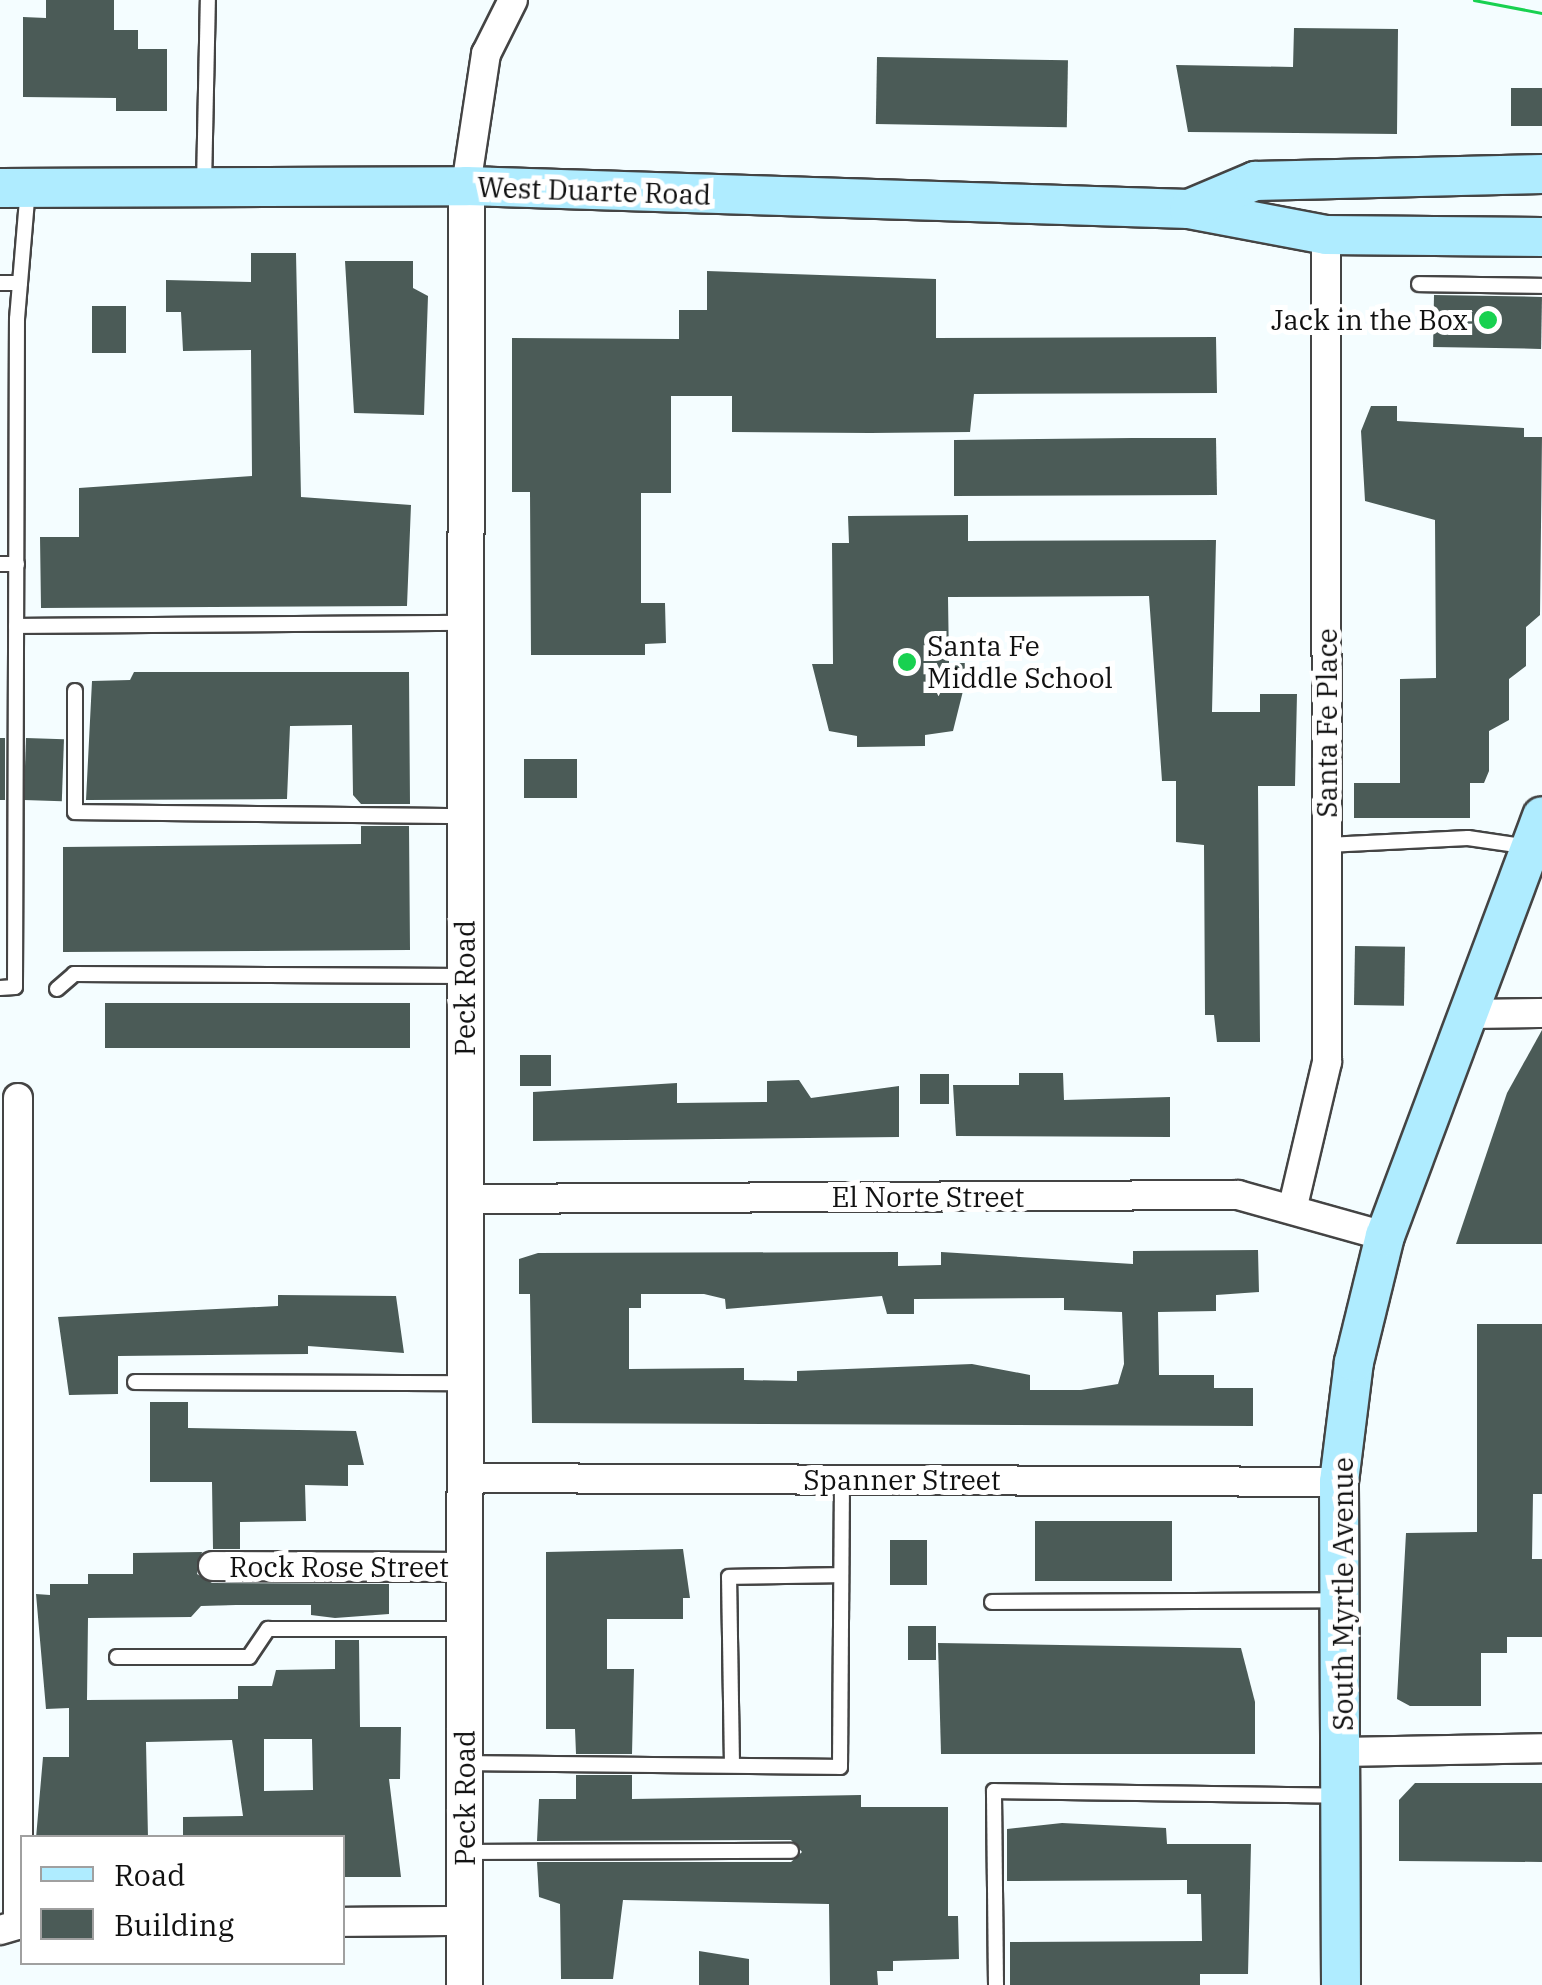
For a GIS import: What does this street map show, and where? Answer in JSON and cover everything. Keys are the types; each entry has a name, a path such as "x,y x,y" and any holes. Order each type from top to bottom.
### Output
{"main road":[{"name":"West Duarte Road","path":"1188,209 1256,181 1542,174"},
{"name":"West Duarte Road","path":"14,188 466,186 1188,209 1326,235 1542,237"},
{"name":"South Myrtle Avenue","path":"1341,1985 1339,1482 1354,1362 1385,1236 1536,832"}],"street":[{"name":"Peck Road","path":"464,1985 466,186 486,54 513,0"},
{"name":"Santa Fe Place","path":"1293,1206 1327,1062 1326,235"},
{"path":"1468,1014 1542,1013"},
{"path":"13,1927 9,1823 18,1098"},
{"name":"El Norte Street","path":"465,1199 1238,1195 1293,1206 1385,1236"},
{"name":"Spanner Street","path":"464,1478 1339,1482"},
{"name":"Rock Rose Street","path":"213,1566 464,1568"},
{"path":"1342,1752 1542,1748"},
{"path":"345,1922 464,1922"}],"lane":[{"path":"204,186 208,0"},
{"path":"0,988 16,988 20,283 14,188"},
{"path":"0,283 20,283"},
{"path":"1419,284 1542,286"},
{"path":"0,564 17,564"},
{"path":"16,626 465,624"},
{"path":"75,690 75,812 465,816"},
{"path":"1327,845 1536,832"},
{"path":"57,989 74,974 465,976"},
{"path":"135,1382 464,1383"},
{"path":"464,1763 840,1767 842,1480"},
{"path":"732,1765 729,1578 841,1575"},
{"path":"992,1602 1340,1600"},
{"path":"117,1657 248,1657 268,1629 465,1629"},
{"path":"996,1985 994,1791 1342,1796"},
{"path":"464,1852 791,1851"}],"building":[{"path":"46,0 114,0 114,30 138,30 138,49 167,49 167,111 116,111 116,98 23,97 23,17 46,18"},
{"path":"1294,28 1398,29 1397,134 1188,132 1176,65 1293,67"},
{"path":"877,57 1068,60 1067,127 876,124"},
{"path":"1511,88 1542,88 1542,126 1511,126"},
{"path":"251,253 296,253 301,497 411,505 407,606 41,608 40,537 79,537 79,488 252,476 251,350 183,351 181,312 166,312 166,280 251,282"},
{"path":"345,261 413,261 413,288 428,296 424,415 354,413"},
{"path":"707,271 936,279 936,338 1216,337 1217,393 974,394 970,432 870,433 732,432 732,396 671,396 671,493 641,493 641,603 665,603 666,643 645,644 645,655 531,655 530,492 512,492 512,338 679,339 679,310 707,310"},
{"path":"1434,295 1542,297 1541,349 1433,347"},
{"path":"92,306 126,306 126,353 92,353"},
{"path":"1371,406 1397,406 1397,421 1524,428 1524,437 1542,437 1540,615 1526,627 1526,666 1509,679 1509,720 1489,731 1489,771 1484,783 1470,783 1470,818 1354,818 1354,783 1400,783 1400,679 1436,678 1435,520 1365,501 1361,431"},
{"path":"1216,438 1217,495 954,496 954,440"},
{"path":"968,515 968,541 1216,540 1212,712 1260,712 1260,694 1297,694 1295,786 1258,786 1260,1042 1217,1042 1214,1015 1205,1015 1204,845 1176,842 1176,781 1162,781 1149,596 948,597 949,663 970,663 953,731 925,735 925,746 857,747 857,736 829,731 812,664 833,664 832,543 849,543 848,516"},
{"path":"134,672 409,672 410,804 361,804 353,795 352,725 290,726 287,799 86,800 92,681 130,680"},
{"path":"0,738 5,738 5,800 0,800"},
{"path":"26,738 64,739 62,801 24,800"},
{"path":"524,759 577,759 577,798 524,798"},
{"path":"361,826 409,826 410,950 63,952 63,847 361,844"},
{"path":"1355,946 1405,947 1404,1006 1354,1005"},
{"path":"105,1003 410,1003 410,1048 105,1048"},
{"path":"1542,1030 1542,1244 1456,1244 1507,1093"},
{"path":"520,1055 551,1055 551,1086 520,1086"},
{"path":"1019,1073 1063,1073 1064,1100 1170,1097 1170,1137 956,1136 953,1085 1019,1085"},
{"path":"920,1074 949,1074 949,1104 920,1104"},
{"path":"799,1080 811,1098 899,1086 899,1137 533,1141 533,1092 677,1083 677,1103 767,1102 767,1081"},
{"path":"1258,1250 1259,1292 1216,1295 1216,1311 1158,1312 1159,1375 1214,1375 1214,1388 1253,1388 1253,1426 532,1423 530,1294 519,1294 519,1259 538,1253 898,1252 898,1266 941,1265 941,1252 1133,1264 1133,1251","holes":["641,1294 704,1294 725,1299 726,1309 882,1296 887,1314 914,1314 914,1299 1064,1298 1064,1310 1122,1312 1124,1364 1118,1384 1081,1390 1030,1390 1030,1375 972,1364 797,1371 797,1381 744,1380 744,1368 629,1369 629,1308 641,1308"]},
{"path":"278,1295 396,1296 404,1353 308,1346 308,1354 118,1356 118,1394 69,1395 58,1317 278,1306"},
{"path":"1477,1324 1542,1324 1542,1494 1533,1494 1532,1559 1542,1559 1542,1637 1507,1637 1507,1653 1481,1653 1481,1706 1410,1706 1397,1699 1406,1533 1477,1532"},
{"path":"150,1402 188,1402 188,1428 356,1431 364,1465 348,1465 348,1486 305,1485 306,1521 240,1522 240,1549 213,1549 212,1482 150,1482"},
{"path":"1035,1521 1172,1521 1172,1581 1035,1581"},
{"path":"890,1540 927,1540 927,1585 890,1585"},
{"path":"683,1549 690,1598 683,1598 683,1619 607,1619 607,1669 634,1669 632,1754 576,1754 575,1729 546,1729 546,1552"},
{"path":"202,1552 197,1574 212,1583 389,1584 389,1614 335,1618 311,1615 311,1605 236,1605 201,1606 191,1617 88,1618 87,1700 238,1699 238,1686 272,1686 276,1670 335,1669 335,1640 359,1640 360,1727 401,1727 400,1779 389,1779 401,1877 345,1877 345,1835 183,1835 183,1817 243,1816 232,1740 146,1742 148,1835 36,1835 43,1757 69,1757 69,1708 46,1709 36,1594 50,1595 50,1584 88,1584 88,1574 133,1574 133,1553","holes":["264,1739 312,1739 313,1790 264,1791"]},
{"path":"908,1626 936,1626 936,1660 908,1660"},
{"path":"938,1643 1241,1648 1255,1702 1255,1754 941,1754"},
{"path":"576,1775 632,1775 632,1799 861,1795 861,1807 948,1807 948,1916 958,1916 959,1959 893,1961 893,1971 877,1971 878,1985 830,1985 829,1904 623,1900 613,1979 561,1979 560,1904 539,1897 537,1862 791,1862 802,1852 791,1840 537,1841 539,1799 576,1799"},
{"path":"1415,1783 1542,1783 1542,1862 1399,1861 1399,1800"},
{"path":"1062,1823 1166,1828 1167,1844 1251,1844 1248,1974 1200,1974 1200,1985 1010,1985 1010,1942 1202,1941 1201,1894 1187,1894 1187,1880 1007,1881 1007,1829"},
{"path":"699,1951 749,1959 749,1985 699,1985"}],"tram line":[{"path":"1474,0 1542,13"}],"place":[{"name":"Jack in the Box","path":"1488,320"},
{"name":"Santa Fe Middle School","path":"907,662"}]}
